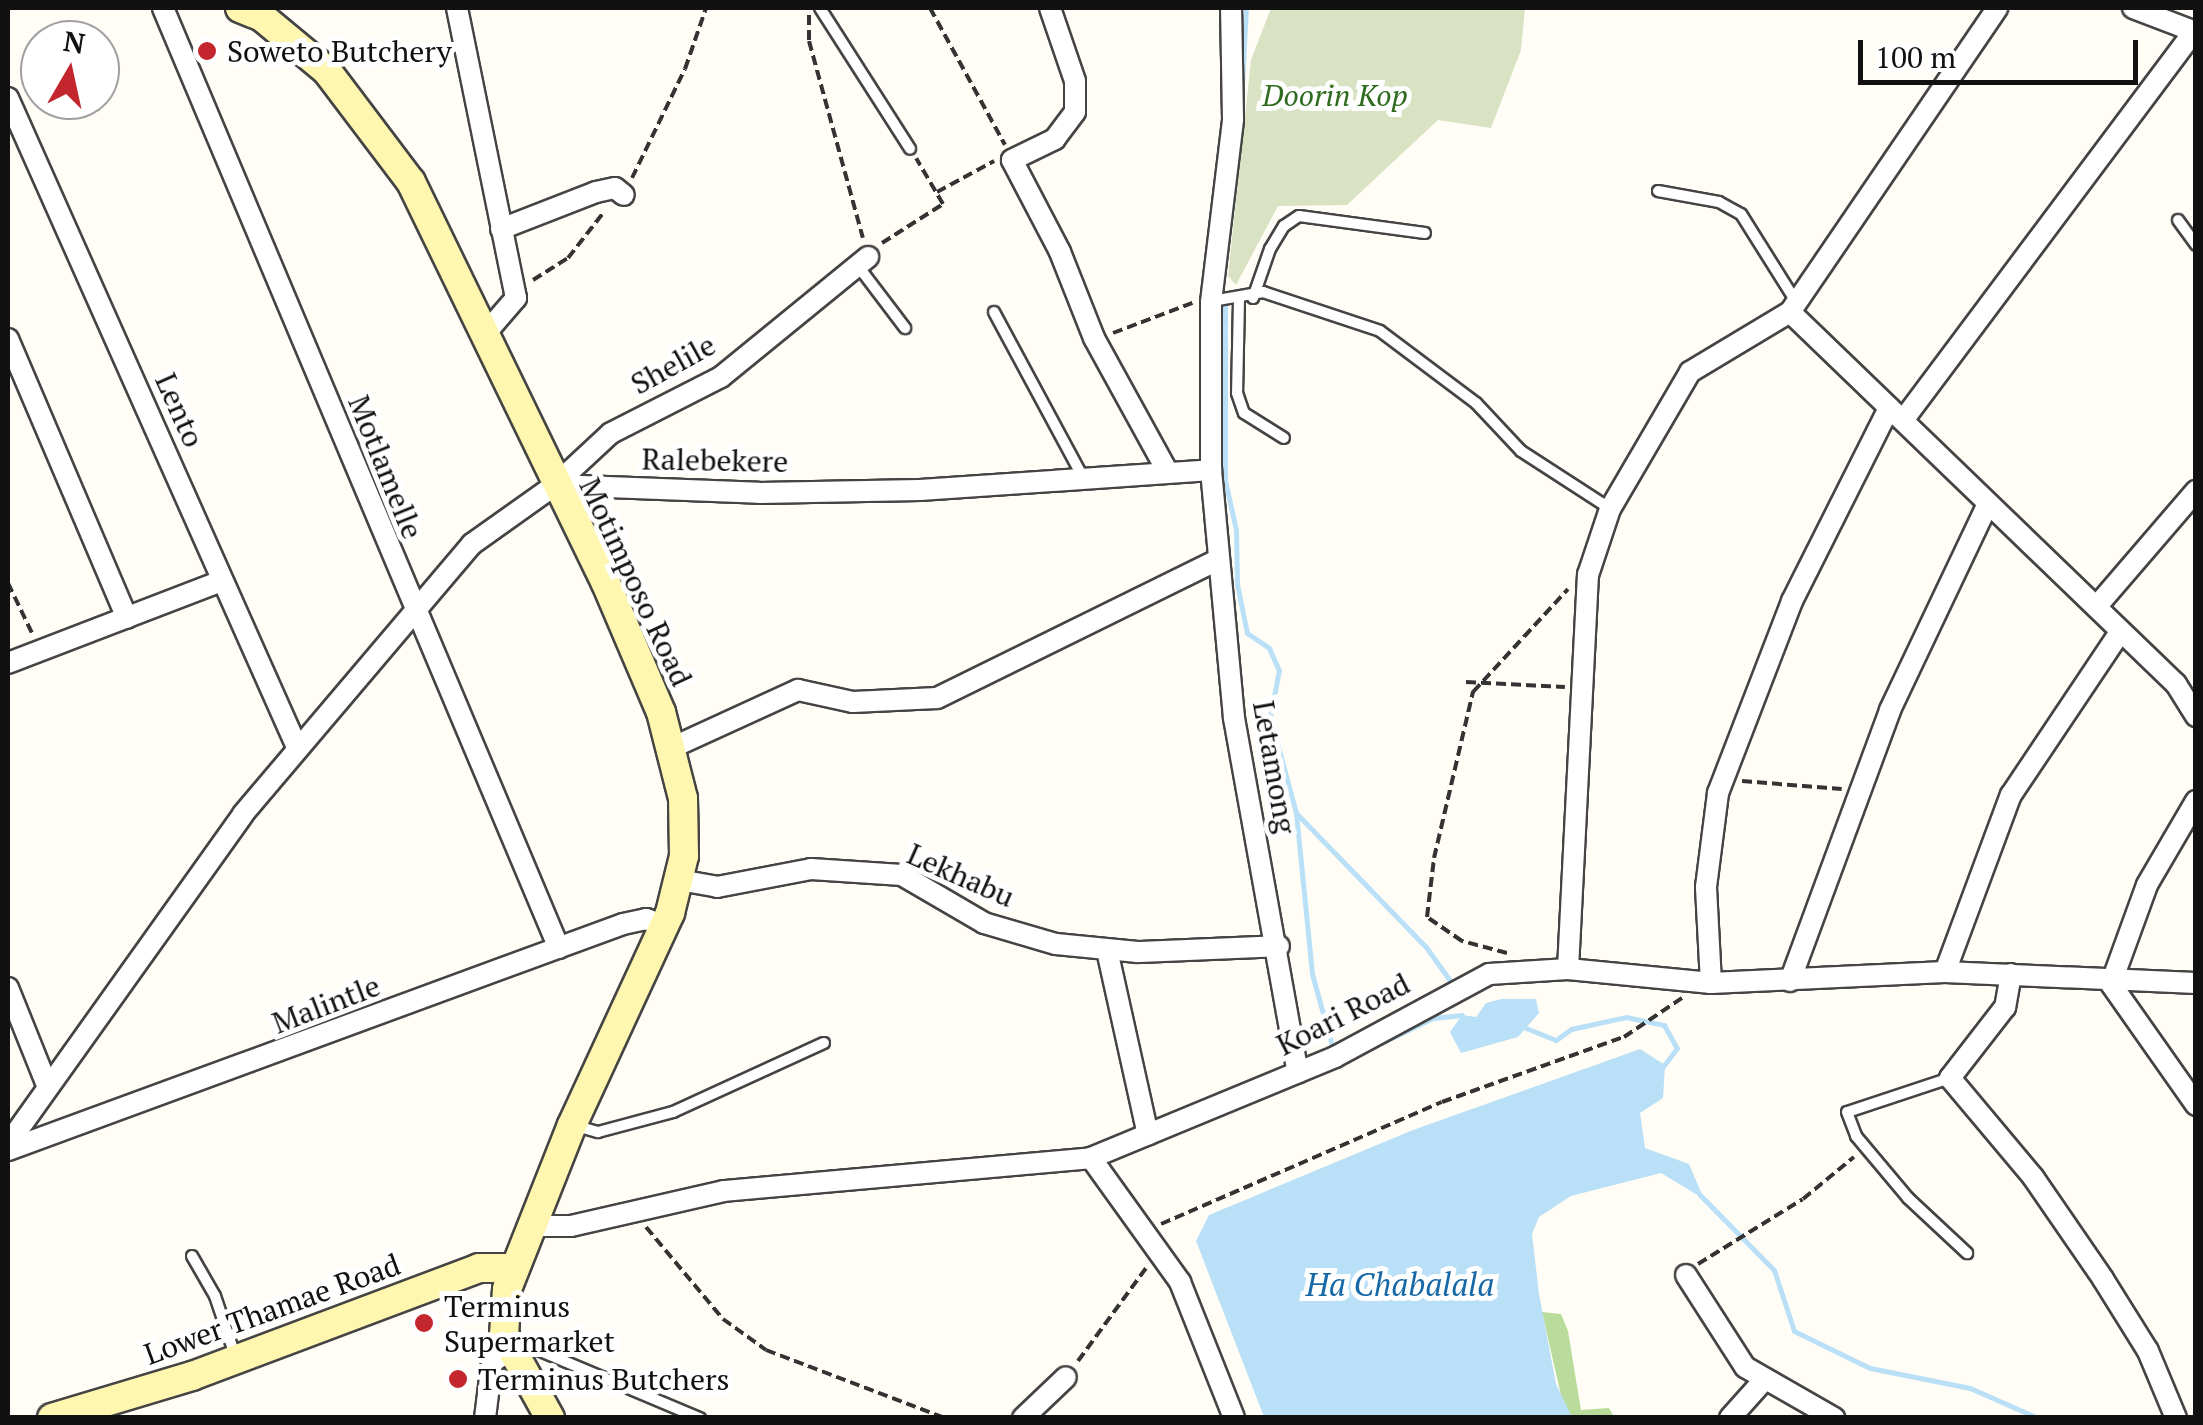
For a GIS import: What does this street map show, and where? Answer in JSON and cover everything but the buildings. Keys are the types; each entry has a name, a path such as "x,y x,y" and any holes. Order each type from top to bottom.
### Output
{"street":[{"name":"Motlamelle","path":"163,8 411,609 559,948"},
{"name":"Motimposo Road","path":"240,8 296,42 370,122 411,182 554,485 605,581 661,712 686,822 679,880 665,926 572,1125 515,1268 507,1343"},
{"path":"457,8 516,298 485,334"},
{"path":"1050,8 1074,81 1075,112 1055,139 1012,160 1060,252 1094,338 1167,472"},
{"path":"1211,470 1211,302 1233,119 1232,8"},
{"path":"1568,969 1588,575 1610,509 1690,372 1793,306 1997,8"},
{"path":"1711,983 1706,887 1722,782 1792,602 1896,414 2195,32 2133,8"},
{"name":"Lento","path":"8,98 297,747"},
{"path":"501,229 596,192 615,188 624,194"},
{"name":"Shelile","path":"554,485 612,433 721,377 863,262"},
{"path":"1793,306 1896,414 2176,684 2196,716"},
{"path":"8,339 127,618"},
{"name":"Ralebekere","path":"554,485 759,493 1211,470"},
{"name":"Letamong","path":"1211,470 1216,561 1234,718 1279,946 1298,1072"},
{"path":"8,1147 47,1085 297,747 411,609 472,544 554,485"},
{"path":"2097,606 2196,491"},
{"path":"1790,981 1858,790 1934,610 1988,504"},
{"path":"669,749 798,690 852,702 936,698 1216,561"},
{"path":"8,663 222,580"},
{"path":"1944,972 2011,795 2120,632"},
{"path":"2196,800 2147,885 2111,984 2196,1105"},
{"name":"Lekhabu","path":"679,880 731,886 812,869 902,875 984,923 1056,944 1107,950 1279,946"},
{"name":"Malintle","path":"8,1147 646,918 665,926"},
{"path":"1107,950 1148,1135"},
{"name":"Koari Road","path":"532,1226 570,1226 642,1213 724,1191 1092,1158 1298,1072 1489,974 1568,969 1711,983 1944,972 2111,984 2196,983"},
{"path":"2011,974 2005,1007 1950,1078 2032,1177 2103,1278 2148,1351 2176,1418"},
{"path":"8,988 47,1085"},
{"path":"1092,1158 1154,1239 1234,1418"},
{"name":"Lower Thamae Road","path":"52,1418 236,1358 479,1268 515,1268"},
{"path":"1686,1275 1745,1367 1834,1418"},
{"path":"485,1418 492,1362 507,1343 550,1418"},
{"path":"1023,1418 1066,1377"},
{"path":"1730,1418 1764,1380"}],"lane":[{"path":"820,8 910,150"},
{"path":"1658,191 1719,202 1741,214 1793,306"},
{"path":"1252,299 1270,250 1299,216 1425,233"},
{"path":"2178,220 2196,245"},
{"path":"863,262 905,328"},
{"path":"1211,302 1252,299 1263,292 1380,331 1476,403 1522,451 1610,509"},
{"path":"1239,300 1237,393 1244,413 1284,438"},
{"path":"994,312 1084,478"},
{"path":"572,1125 598,1132 673,1112 824,1043"},
{"path":"1950,1078 1847,1112 1865,1147 1967,1253"},
{"path":"192,1256 215,1296 236,1358"},
{"path":"507,1343 700,1418"}],"path":[{"path":"516,298 538,274 568,258 593,221 624,194 686,69 706,8"},
{"path":"812,8 810,41 863,262 943,204 910,150"},
{"path":"930,8 1006,155 936,192"},
{"path":"1094,338 1166,308 1211,302"},
{"path":"1523,972 1522,957 1462,941 1426,917 1440,828 1480,684 1527,629 1588,575"},
{"path":"8,583 38,652"},
{"path":"1466,682 1584,687"},
{"path":"1722,782 1858,790"},
{"path":"1066,1377 1154,1239 1186,1208 1442,1102 1624,1037 1681,1000 1688,982"},
{"path":"1686,1275 1710,1251 1803,1199 1865,1147"},
{"path":"642,1213 646,1227 723,1319 766,1350 946,1418"}],"green space":[{"name":"Doorin Kop","path":"1271,8 1525,8 1521,50 1491,128 1438,120 1347,205 1278,206 1236,285 1228,276 1251,60"},
{"path":"1542,1312 1561,1314 1568,1331 1581,1410 1609,1408 1614,1417 1566,1417"}],"water":[{"path":"1536,999 1539,1013 1518,1037 1461,1053 1450,1032 1462,1015 1476,1017 1486,1003"},
{"name":"Ha Chabalala","path":"1640,1049 1665,1065 1663,1098 1640,1113 1645,1148 1689,1164 1704,1199 1661,1173 1571,1196 1539,1217 1532,1234 1539,1294 1556,1384 1572,1417 1264,1417 1196,1241 1209,1215 1413,1130"}],"waterway":[{"path":"1242,84 1246,8"},
{"path":"1225,304 1225,480 1236,530 1237,584 1247,633 1269,648 1279,670 1270,717 1296,813 1312,974 1333,1049"},
{"path":"1296,813 1426,947 1451,982"},
{"path":"1338,1064 1433,1018 1462,1015"},
{"path":"1526,1028 1556,1040 1571,1029 1626,1017 1664,1025 1677,1048 1661,1069"},
{"path":"1700,1195 1774,1270 1794,1331 1870,1368 1970,1388 2038,1418"}],"place":[{"name":"Soweto Butchery","path":"207,51"},
{"name":"Terminus Supermarket","path":"424,1323"},
{"name":"Terminus Butchers","path":"458,1379"}]}
